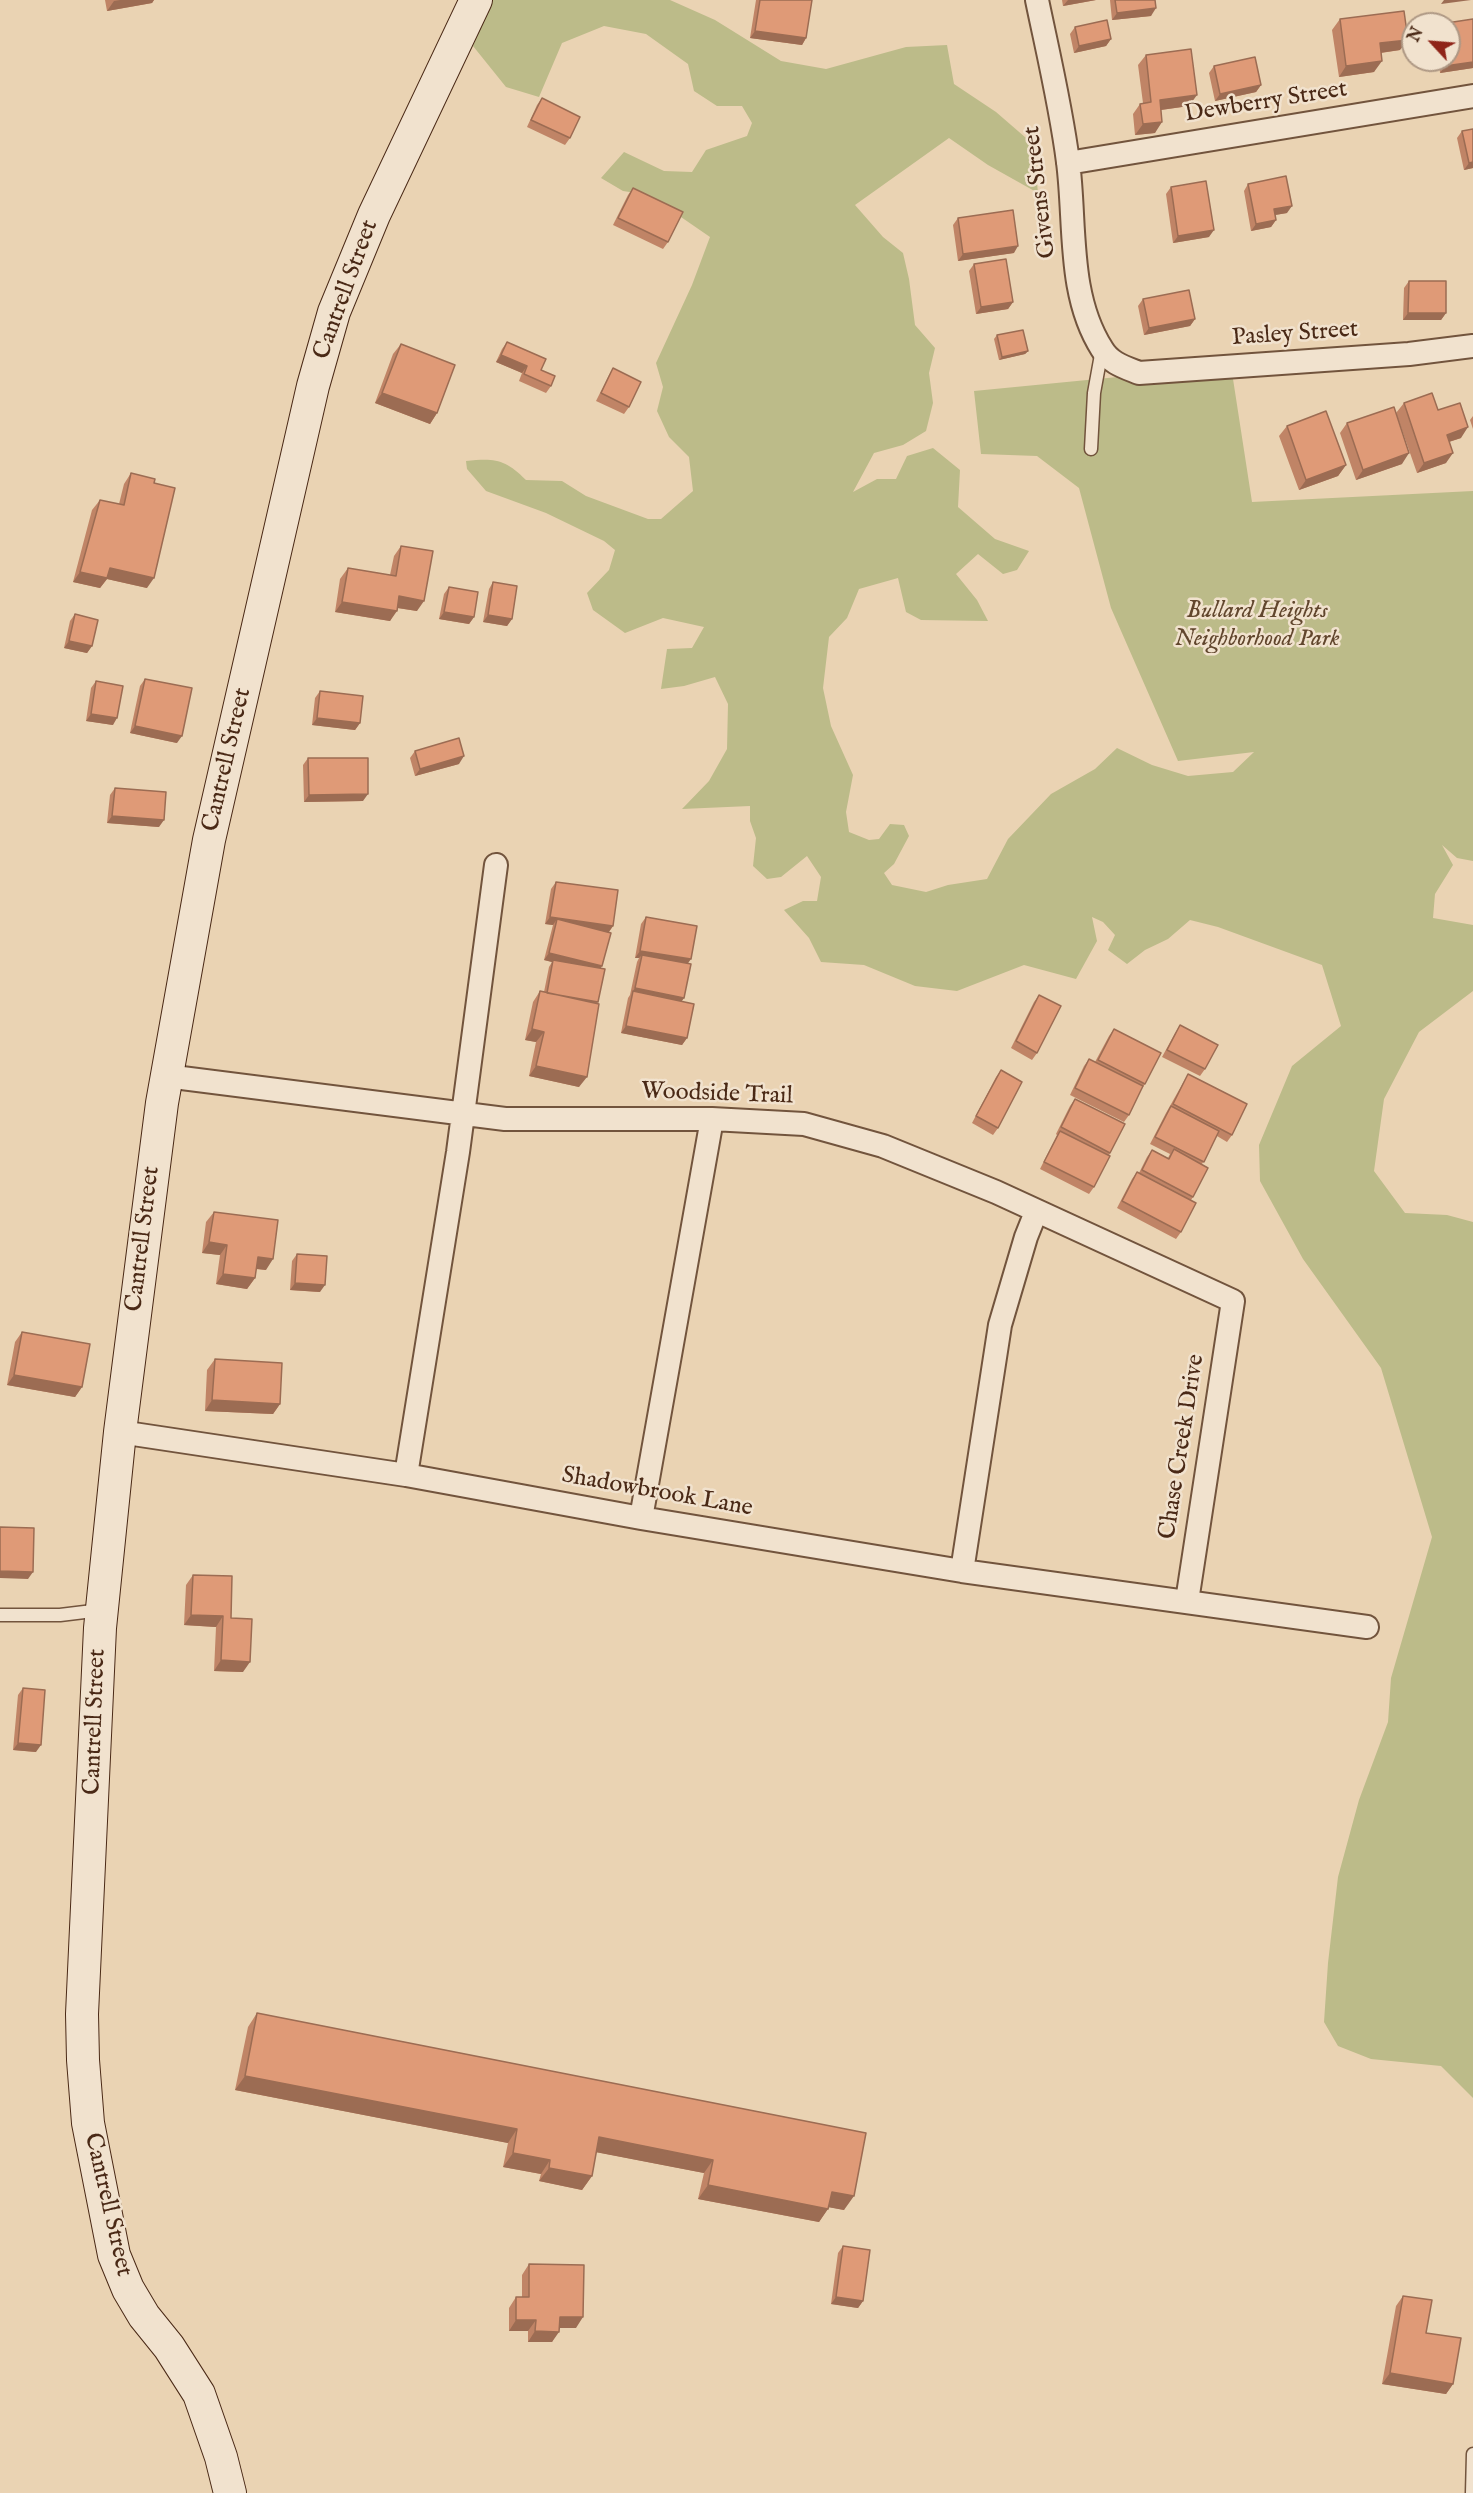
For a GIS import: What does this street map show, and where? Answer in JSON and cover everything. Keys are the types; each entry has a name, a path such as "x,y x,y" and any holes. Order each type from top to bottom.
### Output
{"street":[{"name":"Cantrell Street","path":"230,2493 221,2457 199,2394 169,2347 139,2307 128,2289 114,2255 88,2123 82,2060 82,2014 102,1610 120,1432 166,1076 209,840 313,386 334,312 374,215 476,0"},
{"name":"Givens Street","path":"1037,0 1068,163 1079,292 1092,330 1102,349 1112,361 1121,366"},
{"name":"Dewberry Street","path":"1068,163 1473,96"},
{"name":"Pasley Street","path":"1121,366 1139,373 1409,354 1473,346"},
{"path":"406,1474 462,1115 496,865"},
{"name":"Woodside Trail","path":"166,1076 504,1119 712,1119 804,1124 884,1146 996,1192 1233,1302"},
{"path":"641,1518 712,1119"},
{"path":"962,1571 1000,1325 1026,1237 1036,1212"},
{"name":"Chase Creek Drive","path":"1187,1601 1233,1302"},
{"name":"Shadowbrook Lane","path":"120,1432 406,1474 641,1518 962,1571 1367,1626"}],"lane":[{"path":"1091,449 1094,393 1102,349"},
{"path":"0,1615 60,1615 102,1610"},
{"path":"1472,2493 1473,2454"}],"green space":[{"name":"Bullard Heights Neighborhood Park","path":"492,0 670,0 715,20 781,61 826,69 906,47 947,45 954,84 996,112 1033,144 1038,193 988,165 949,138 855,205 883,237 903,253 915,325 935,348 929,373 933,403 926,431 903,445 874,453 853,492 877,479 896,479 907,456 933,448 960,470 958,507 995,539 1029,551 1017,570 1003,574 978,554 956,574 977,600 988,621 921,620 906,612 898,578 859,589 847,618 829,637 823,688 831,726 853,775 846,812 849,832 869,840 879,839 890,824 904,825 909,836 894,864 884,873 892,885 926,892 948,885 987,879 1008,839 1051,794 1095,769 1117,748 1152,765 1188,776 1233,772 1254,752 1178,761 1111,608 1079,488 1037,456 981,454 974,391 1231,366 1252,502 1473,491 1473,861 1457,858 1442,845 1453,865 1435,894 1433,918 1473,925 1473,991 1419,1032 1384,1099 1374,1171 1405,1213 1447,1215 1473,1222 1473,2098 1441,2066 1371,2059 1338,2046 1324,2022 1338,1877 1359,1800 1388,1722 1391,1678 1432,1537 1381,1368 1303,1259 1260,1181 1259,1145 1292,1066 1341,1026 1322,965 1218,927 1190,920 1168,939 1145,950 1127,964 1108,950 1115,935 1103,922 1092,917 1097,941 1076,979 1024,965 957,991 915,986 864,965 821,962 809,938 784,910 803,901 817,901 821,877 807,856 781,877 767,879 753,866 756,838 750,821 750,806 682,809 709,781 727,749 728,704 715,677 684,686 661,689 667,649 692,648 704,627 663,618 625,633 593,610 587,593 609,570 615,550 604,541 546,513 486,491 467,469 466,461 499,461 526,480 562,481 586,496 648,519 661,519 693,491 689,457 669,437 657,411 663,387 656,363 692,285 710,237 649,195 623,191 601,178 624,152 664,171 692,172 706,150 747,136 752,123 742,106 717,106 694,91 688,64 646,34 604,26 562,43 539,97 506,87 473,46"}],"building":[{"path":"760,0 812,0 806,38 755,31"},
{"path":"1115,0 1155,0 1156,8 1117,13"},
{"path":"1404,11 1401,12 1401,41 1380,43 1382,61 1346,66 1340,19"},
{"path":"1473,19 1473,62 1461,64 1461,21"},
{"path":"1107,20 1111,39 1079,46 1075,27"},
{"path":"1191,49 1197,95 1160,100 1162,122 1143,124 1140,104 1151,102 1146,55"},
{"path":"1255,57 1261,85 1220,94 1214,66"},
{"path":"542,98 580,117 570,138 531,120"},
{"path":"1473,129 1473,162 1469,163 1462,131"},
{"path":"1286,176 1292,206 1274,209 1276,220 1256,224 1248,184"},
{"path":"1206,181 1214,230 1178,236 1171,187"},
{"path":"633,188 683,212 668,242 618,218"},
{"path":"1013,210 1018,246 963,254 958,218"},
{"path":"1006,259 1013,302 981,307 974,264"},
{"path":"1409,281 1446,281 1446,313 1408,313"},
{"path":"1189,290 1195,319 1149,328 1143,299"},
{"path":"1023,330 1028,351 1002,357 997,335"},
{"path":"507,342 546,359 541,370 555,376 551,386 524,374 527,366 501,355"},
{"path":"401,344 455,365 437,413 382,393"},
{"path":"613,368 641,382 629,407 601,393"},
{"path":"1432,393 1438,410 1460,403 1468,427 1447,435 1453,453 1424,463 1404,403"},
{"path":"1394,407 1409,453 1363,470 1347,423"},
{"path":"1326,411 1346,465 1306,480 1287,426"},
{"path":"131,473 155,479 154,483 175,488 154,578 110,568 107,578 80,572 100,500 124,505"},
{"path":"401,546 433,551 424,601 399,596 397,611 342,602 348,568 396,576"},
{"path":"493,582 517,586 512,619 488,615"},
{"path":"449,587 478,592 474,617 444,612"},
{"path":"75,614 98,620 92,646 69,641"},
{"path":"145,679 192,688 182,736 135,726"},
{"path":"96,681 123,686 117,718 91,714"},
{"path":"320,691 363,696 360,723 317,718"},
{"path":"459,738 464,756 420,769 415,751"},
{"path":"308,758 368,758 368,794 309,795"},
{"path":"115,788 166,792 164,820 112,816"},
{"path":"556,882 618,890 613,926 550,917"},
{"path":"646,917 697,926 691,959 640,951"},
{"path":"557,919 611,933 602,966 549,953"},
{"path":"642,955 691,964 684,998 635,988"},
{"path":"553,960 605,969 598,1002 547,993"},
{"path":"540,991 599,1004 587,1077 536,1066 544,1032 532,1029"},
{"path":"633,991 694,1004 687,1038 626,1026"},
{"path":"1039,995 1061,1006 1037,1053 1016,1041"},
{"path":"1180,1025 1218,1045 1205,1069 1167,1050"},
{"path":"1114,1029 1161,1053 1145,1084 1098,1060"},
{"path":"1089,1059 1143,1086 1129,1115 1075,1088"},
{"path":"1001,1070 1022,1082 998,1128 976,1116"},
{"path":"1188,1074 1247,1104 1232,1135 1173,1104"},
{"path":"1075,1099 1125,1124 1110,1153 1061,1127"},
{"path":"1171,1106 1219,1131 1204,1162 1155,1137"},
{"path":"1060,1131 1110,1156 1094,1187 1044,1162"},
{"path":"1174,1149 1208,1168 1193,1197 1142,1170 1152,1150 1169,1159"},
{"path":"1137,1172 1196,1203 1181,1232 1122,1201"},
{"path":"214,1212 278,1220 273,1259 258,1257 255,1278 223,1274 227,1245 209,1242"},
{"path":"297,1254 327,1256 325,1285 295,1283"},
{"path":"22,1332 90,1344 82,1387 14,1375"},
{"path":"215,1359 282,1363 280,1404 212,1400"},
{"path":"0,1527 34,1528 33,1572 0,1571"},
{"path":"193,1575 232,1576 231,1618 252,1619 250,1662 221,1660 223,1616 191,1615"},
{"path":"23,1688 45,1690 41,1745 18,1743"},
{"path":"257,2013 866,2133 854,2196 832,2192 828,2209 708,2185 713,2160 599,2137 592,2176 549,2168 550,2160 513,2153 517,2129 245,2076"},
{"path":"843,2246 870,2250 863,2301 836,2297"},
{"path":"529,2264 584,2265 583,2317 560,2317 559,2332 535,2331 536,2320 516,2320 516,2297 529,2297"},
{"path":"1403,2296 1432,2300 1426,2333 1461,2338 1453,2384 1390,2373"}]}
